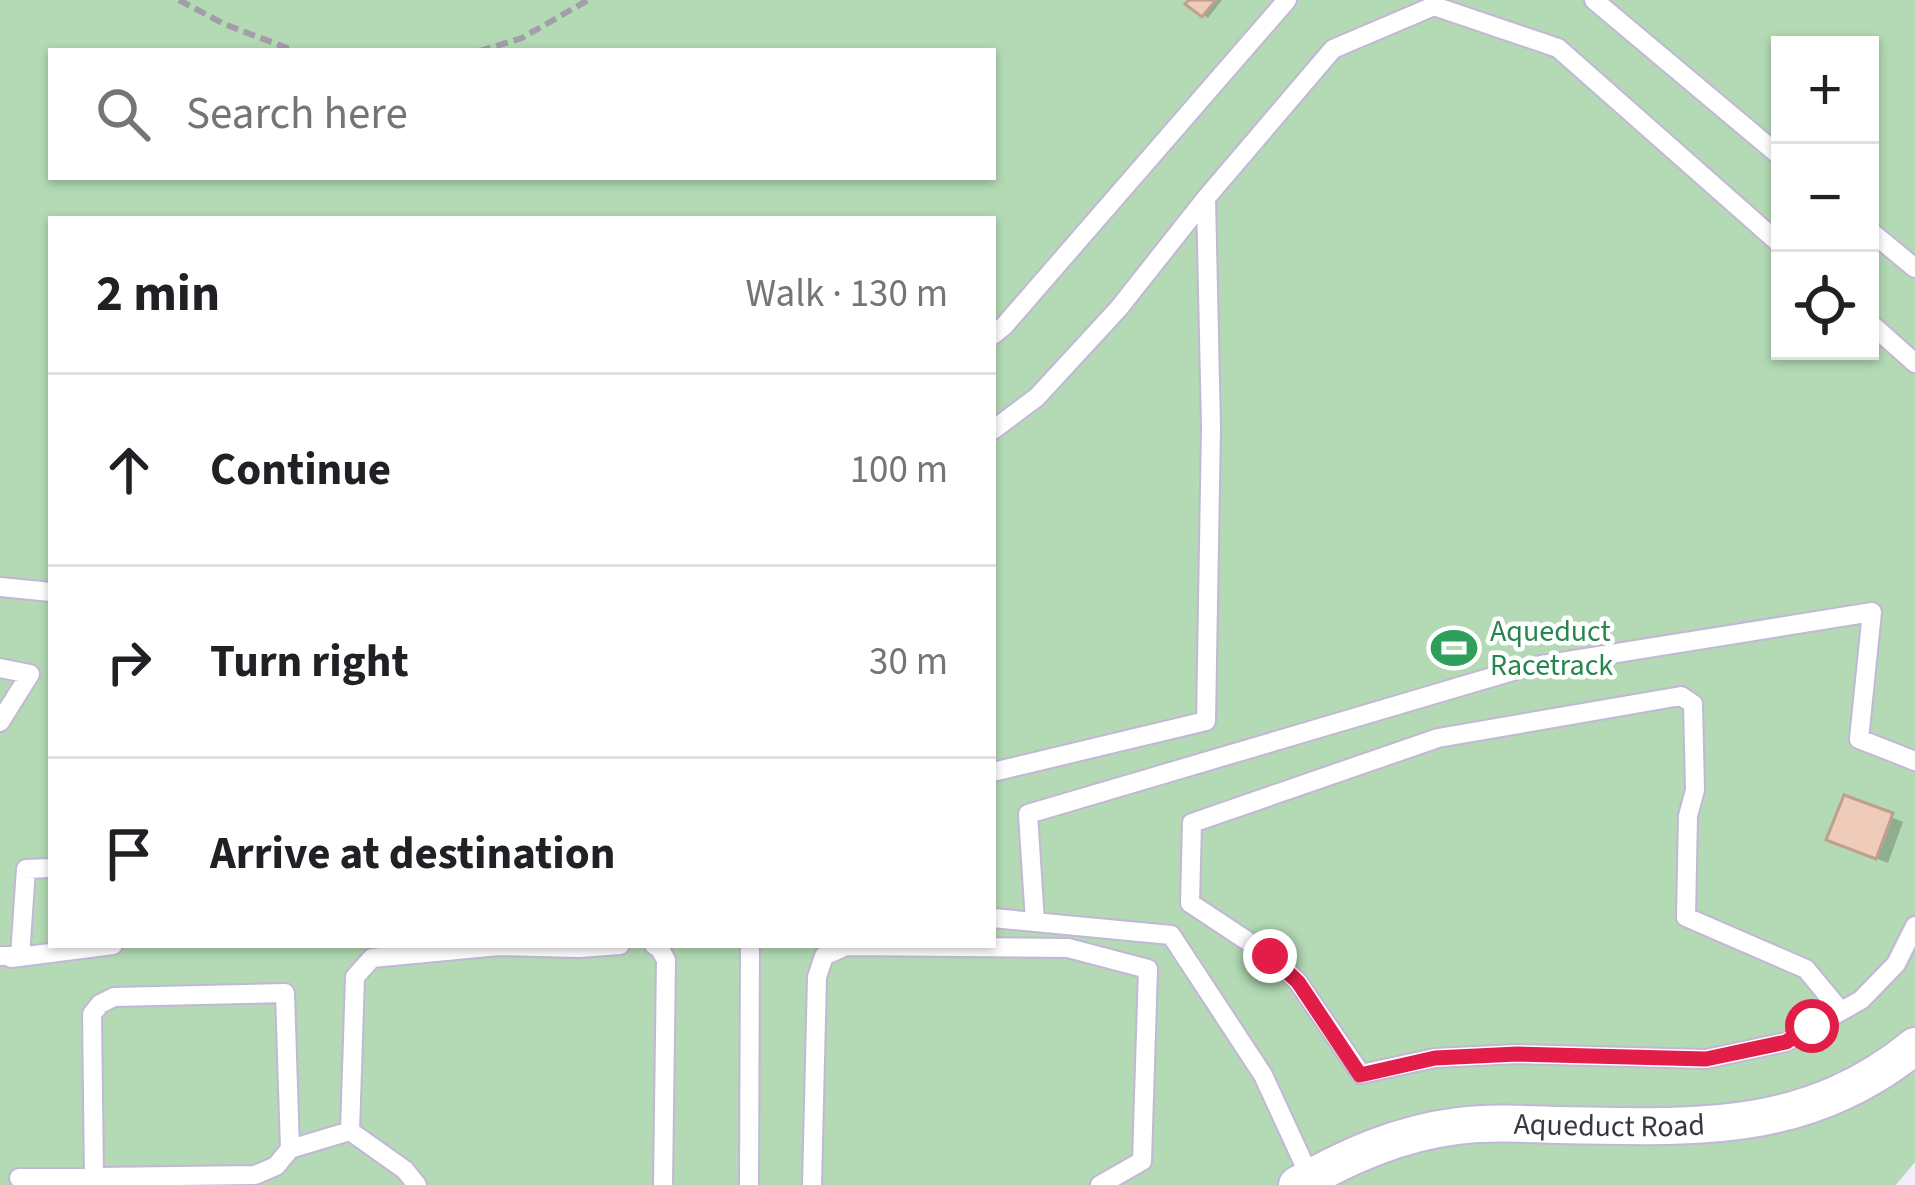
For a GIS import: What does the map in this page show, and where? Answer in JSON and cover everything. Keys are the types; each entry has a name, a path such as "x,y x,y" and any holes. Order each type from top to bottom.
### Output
{"street":[{"name":"Aqueduct Road","path":"1310,1182 1367,1149 1456,1126 1693,1126 1771,1117 1829,1097 1915,1046"}],"lane":[{"path":"996,333 1287,0"},
{"path":"1594,0 1771,148"},
{"path":"996,428 1037,397 1119,308 1333,49 1434,6 1558,48 1771,236"},
{"path":"996,771 1206,721 1211,427 1206,198"},
{"path":"1879,238 1915,268"},
{"path":"1879,331 1915,362"},
{"path":"0,587 48,592"},
{"path":"1035,922 1028,814 1523,668 1872,613 1859,739 1915,761"},
{"path":"0,668 30,674 0,722"},
{"path":"1839,1009 1806,969 1686,917 1688,816 1695,790 1693,704 1682,696 1438,738 1192,823 1190,903 1270,956 1298,982 1360,1075 1435,1058 1706,1059 1786,1042 1861,1000 1896,964 1915,926"},
{"path":"48,868 26,868 7,957 86,948"},
{"path":"996,918 1171,935 1263,1075 1310,1182"},
{"path":"996,947 1068,948 1148,969 1142,1161 1100,1185"},
{"path":"350,1131 355,977 373,958 478,948"},
{"path":"658,948 667,960 663,1185"},
{"path":"749,1185 750,948"},
{"path":"812,1185 817,976 824,956 842,948"},
{"path":"94,1177 92,1014 115,997 285,993 290,1149"},
{"path":"19,1178 255,1175 276,1166 290,1149 350,1131"},
{"path":"350,1131 417,1185"}],"path":[{"path":"179,0 224,24 287,48"},
{"path":"489,48 522,38 588,0"}],"green space":[{"name":"Aqueduct Racetrack","path":"0,0 1915,0 1915,1162 1896,1185 0,1185"}],"building":[{"path":"1216,0 1202,17 1185,4"},
{"path":"1844,795 1893,813 1876,859 1826,840"}],"place":[{"name":"Aqueduct Racetrack","path":"1454,648"}],"route":[{"path":"1270,956 1298,982 1360,1075 1435,1058 1517,1054 1706,1059 1786,1042 1812,1026"}]}
